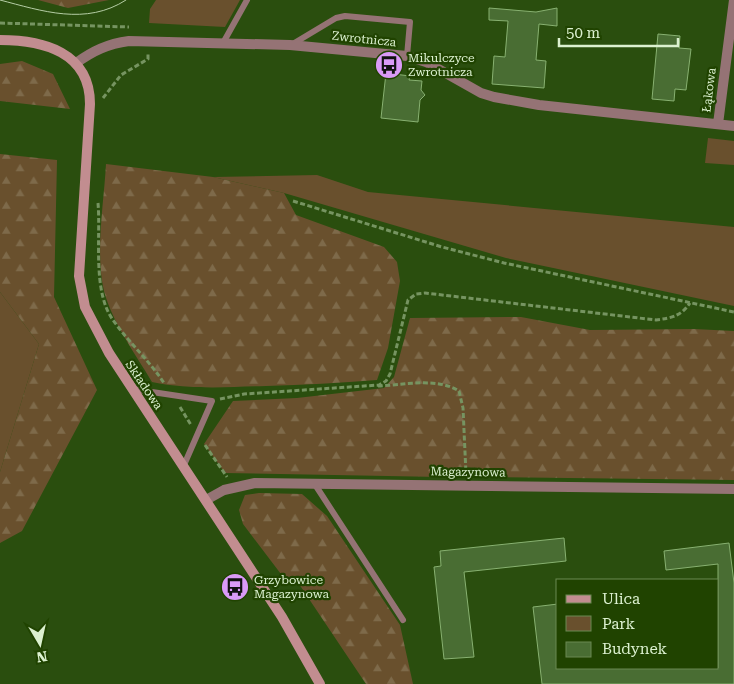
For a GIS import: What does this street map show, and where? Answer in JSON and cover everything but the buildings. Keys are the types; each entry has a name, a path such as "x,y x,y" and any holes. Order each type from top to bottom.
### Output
{"main road":[{"path":"0,40 41,44 60,52 76,64"},
{"name":"Składowa","path":"76,64 88,84 90,98 79,243 79,284 85,307 94,328 282,617 320,684"}],"street":[{"name":"Łąkowa","path":"718,124 734,0"},
{"name":"Zwrotnicza","path":"76,64 96,49 113,43 148,41 290,45 407,56 426,62 481,93 494,97 547,106 734,126"},
{"name":"Magazynowa","path":"206,500 234,486 255,482 734,489"}],"lane":[{"path":"224,43 247,0"},
{"path":"290,45 336,18 344,16 410,22 407,56"},
{"path":"132,388 212,401 184,466"},
{"path":"313,482 403,620"}],"path":[{"path":"0,23 133,27"},
{"path":"100,105 110,87 121,75 148,59 148,41"},
{"path":"97,194 100,229 101,291 112,319 152,363 234,486"},
{"path":"293,201 442,248 734,312"},
{"path":"370,386 386,381 390,374 408,300 416,294 425,293 656,320 672,318 684,312 690,302"},
{"path":"212,401 244,394 370,386 438,384 452,386 459,391 463,408 466,484"}],"green space":[{"path":"38,0 109,0 68,8"},
{"path":"156,0 240,0 225,27 149,23 150,9"},
{"path":"22,61 53,74 70,109 0,101 0,64"},
{"path":"708,138 734,141 734,165 705,163"},
{"path":"0,154 57,160 54,297 97,390 22,531 0,543 0,472 39,344 0,292"},
{"path":"106,164 213,177 284,193 296,215 384,247 397,262 400,281 388,348 377,380 223,387 166,385 152,382 119,327 104,291 101,276 100,245"},
{"path":"317,175 368,192 734,227 734,306 506,258 284,193 213,177"},
{"path":"0,292 39,344 0,472"},
{"path":"521,317 590,330 694,329 734,331 734,480 489,477 481,468 458,467 441,477 225,473 204,444 233,401 297,398 384,388 394,377 410,318"},
{"path":"259,493 302,494 327,516 400,625 413,684 366,684 299,584 287,582 243,524 239,510 245,495"}],"tram line":[{"path":"0,0 64,14 95,13 111,8 126,0"}],"place":[{"name":"Mikulczyce Zwrotnicza","path":"389,65"},
{"name":"Grzybowice Magazynowa","path":"235,587"}]}
